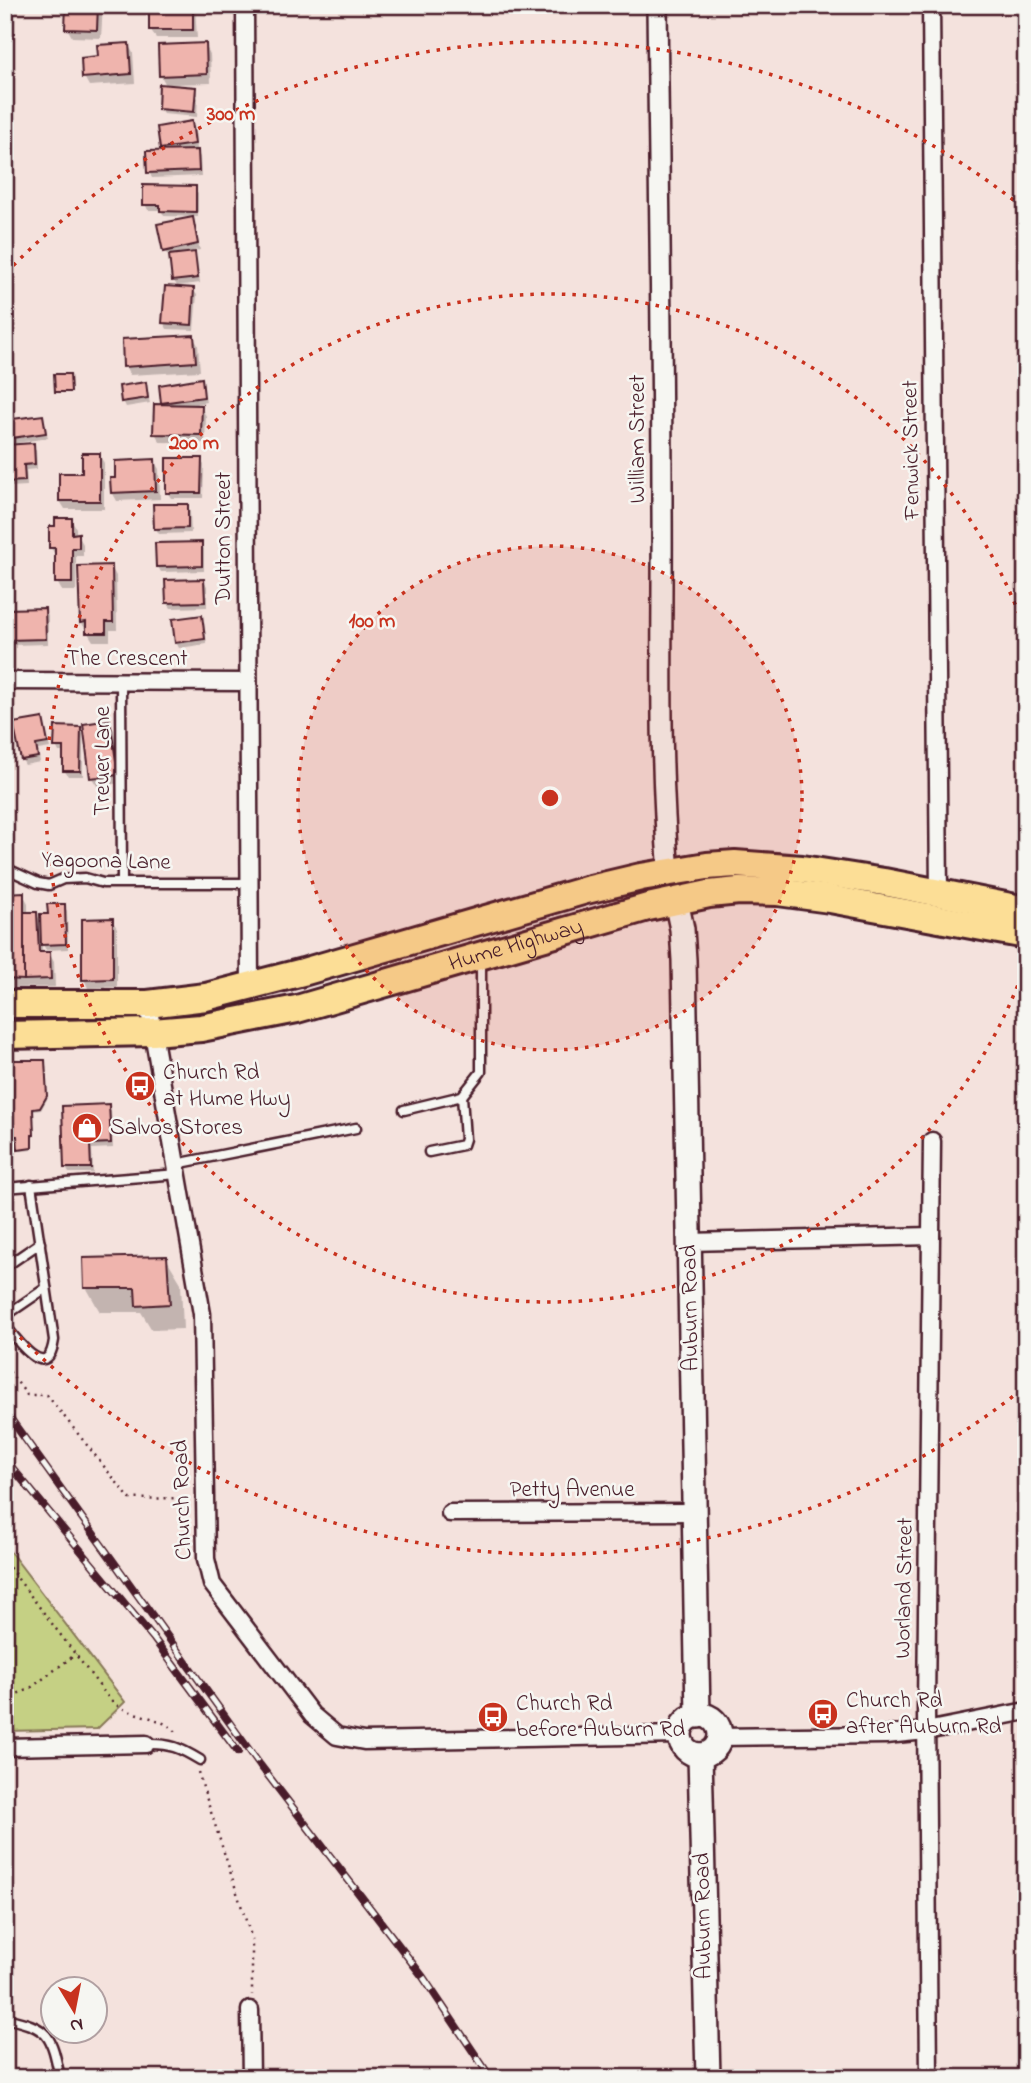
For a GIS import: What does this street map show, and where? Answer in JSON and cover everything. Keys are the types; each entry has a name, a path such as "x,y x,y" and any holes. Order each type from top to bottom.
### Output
{"highway":[{"name":"Hume Highway","path":"5,1004 148,1004 206,997 250,987 586,890 707,866 761,865 802,869 1026,910"},
{"path":"669,872 676,901"},
{"name":"Hume Highway","path":"5,1035 153,1032 212,1026 297,1009 676,901 739,891 778,892 830,899 1026,935"}],"main road":[{"name":"Auburn Road","path":"676,901 682,929 684,960 698,1716"},
{"path":"698,1716 706,1717 716,1724 719,1737 713,1751 700,1755 686,1749 682,1745 680,1735 686,1720 698,1716"},
{"name":"Auburn Road","path":"700,1755 708,2078"}],"street":[{"name":"Dutton Street","path":"245,5 250,987"},
{"name":"William Street","path":"657,5 664,799 669,872"},
{"name":"Fenwick Street","path":"931,5 939,894"},
{"name":"The Crescent","path":"5,681 248,682"},
{"name":"Church Road","path":"148,1004 202,1314 208,1572 212,1584 312,1715 337,1736 364,1741 680,1735"},
{"name":"Worland Street","path":"929,2078 926,1731 932,1140"},
{"path":"690,1242 931,1236"},
{"name":"Petty Avenue","path":"450,1513 695,1513"},
{"path":"719,1737 886,1735 926,1731 1026,1711"},
{"path":"5,1747 146,1744"},
{"path":"250,2010 251,2078"}],"lane":[{"name":"Treuer Lane","path":"121,682 122,882"},
{"name":"Yagoona Lane","path":"5,868 38,883 49,884 63,879 103,883 250,883"},
{"path":"404,1110 462,1096 481,1072 481,955"},
{"path":"429,1152 463,1145 462,1096"},
{"path":"5,1188 177,1169 356,1128"},
{"path":"5,1325 29,1355 36,1359 50,1354 54,1340 31,1185"},
{"path":"5,1268 40,1243"},
{"path":"5,1316 46,1288"},
{"path":"146,1744 165,1743 200,1760"},
{"path":"5,2018 28,2023 45,2031 54,2051 60,2078"}],"path":[{"path":"5,1366 27,1395 47,1395 130,1499 182,1498"},
{"path":"5,1562 111,1700 131,1713 169,1725 184,1742 198,1773 252,1939 250,2010"},
{"path":"5,1698 27,1690 76,1654"}],"green space":[{"path":"5,1545 125,1702 97,1729 5,1731"}],"building":[{"path":"66,5 98,5 97,30 65,29"},
{"path":"149,5 193,5 193,30 149,30"},
{"path":"129,43 131,74 82,78 81,58 98,56 97,45"},
{"path":"206,43 207,74 159,76 158,45"},
{"path":"159,84 196,87 194,112 158,109"},
{"path":"192,121 195,144 160,149 157,127"},
{"path":"198,150 199,171 147,173 146,151"},
{"path":"143,185 196,186 196,212 160,211 160,205 143,205"},
{"path":"193,217 198,244 163,252 157,224"},
{"path":"195,252 198,278 172,281 169,255"},
{"path":"165,286 194,288 192,325 162,323"},
{"path":"194,335 196,362 123,367 122,339"},
{"path":"54,374 70,374 71,392 55,392"},
{"path":"202,378 204,397 161,403 159,385"},
{"path":"146,382 148,398 121,402 119,386"},
{"path":"154,404 202,405 201,435 153,434"},
{"path":"43,415 46,433 5,439 5,420"},
{"path":"34,443 35,464 24,465 25,481 5,482 5,445"},
{"path":"82,453 100,453 100,501 59,501 59,473 82,473"},
{"path":"166,458 202,458 201,493 166,493"},
{"path":"155,459 156,491 111,493 110,478 115,478 115,461"},
{"path":"153,504 188,504 188,528 154,529"},
{"path":"55,518 72,518 72,534 79,533 79,548 72,548 72,583 55,583 55,548 49,548 49,526 55,526"},
{"path":"202,542 202,566 156,567 155,543"},
{"path":"112,565 113,622 106,622 106,633 86,633 86,622 80,623 78,566"},
{"path":"204,579 205,602 166,603 165,580"},
{"path":"45,608 46,639 7,640 6,609"},
{"path":"202,615 205,639 175,643 172,619"},
{"path":"43,718 48,743 36,745 38,757 21,760 13,723"},
{"path":"110,720 118,775 90,778 83,724"},
{"path":"55,726 81,727 80,771 63,771 63,747 54,747"},
{"path":"24,892 24,980 5,979 5,893"},
{"path":"47,904 65,904 66,944 41,945 40,914 48,914"},
{"path":"24,912 37,912 39,952 50,952 51,979 24,980"},
{"path":"113,918 113,979 82,980 82,919"},
{"path":"5,1060 10,1060 11,1109 5,1109"},
{"path":"10,1060 45,1060 47,1096 40,1108 33,1109 32,1148 18,1150 17,1136 13,1136"},
{"path":"109,1104 111,1143 90,1144 91,1168 64,1168 62,1106"},
{"path":"167,1256 170,1304 136,1306 135,1288 84,1288 83,1258"}],"railway":[{"path":"5,1411 260,1765 423,1977 491,2078"},
{"path":"5,1459 154,1639 238,1752"}],"place":[{"name":"Church Rd at Hume Hwy","path":"140,1086"},
{"name":"Salvos Stores","path":"87,1128"},
{"name":"Church Rd after Auburn Rd","path":"823,1714"},
{"name":"Church Rd before Auburn Rd","path":"493,1717"}]}
